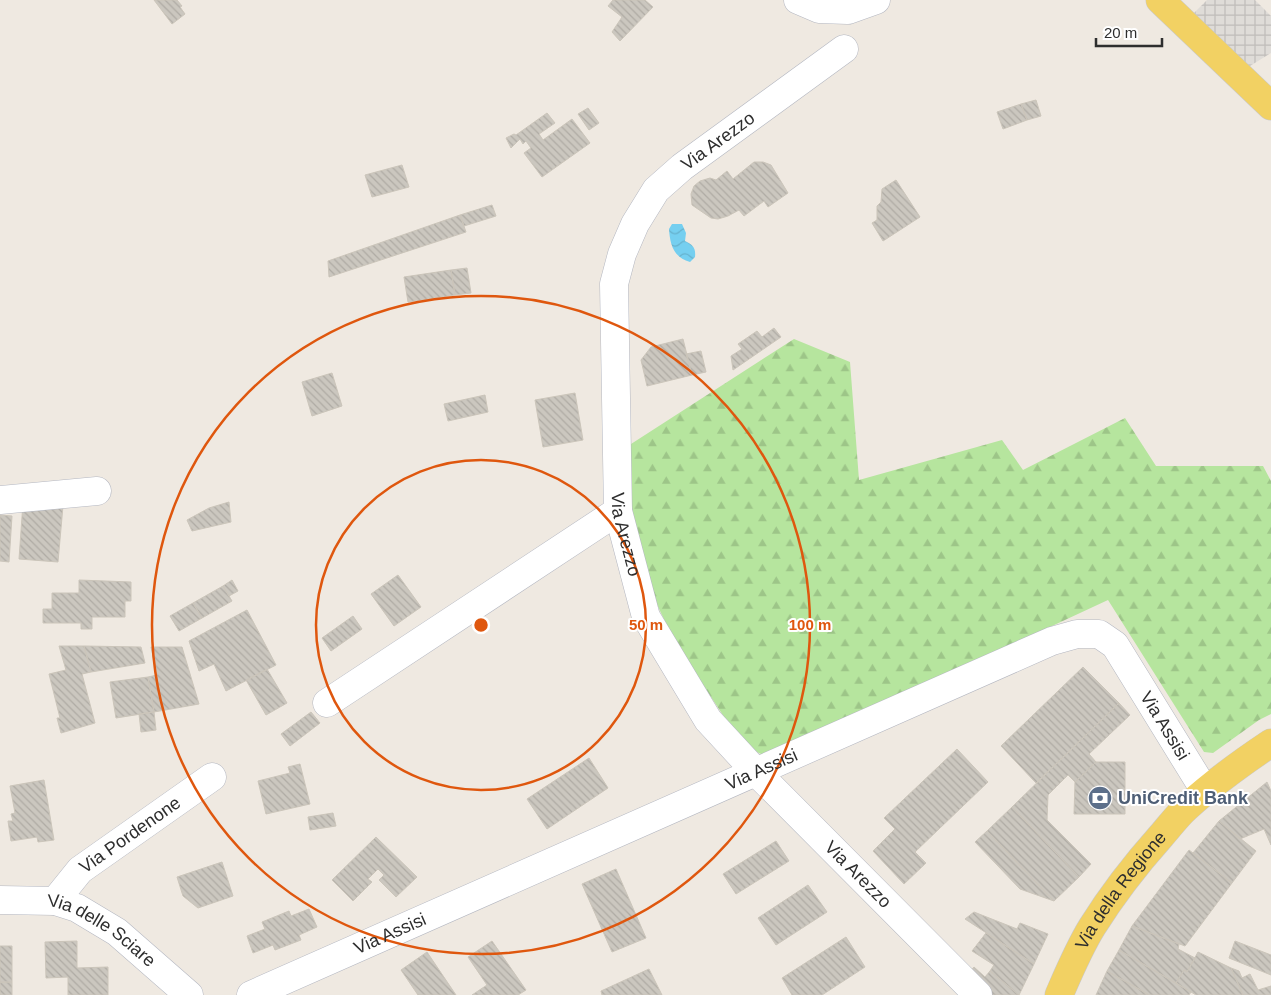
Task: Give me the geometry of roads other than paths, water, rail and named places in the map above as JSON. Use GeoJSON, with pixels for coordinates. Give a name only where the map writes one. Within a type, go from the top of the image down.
{"type":"FeatureCollection","features":[{"type":"Feature","properties":{"kind":"main road"},"geometry":{"type":"LineString","coordinates":[[1160,0],[1271,106]]}},
{"type":"Feature","properties":{"kind":"main road","name":"Via della Regione"},"geometry":{"type":"LineString","coordinates":[[1059,995],[1092,926],[1118,888],[1154,844],[1185,809],[1205,791],[1271,743]]}},
{"type":"Feature","properties":{"kind":"street"},"geometry":{"type":"LineString","coordinates":[[798,0],[819,9],[848,10],[876,0]]}},
{"type":"Feature","properties":{"kind":"street","name":"Via Arezzo"},"geometry":{"type":"LineString","coordinates":[[844,49],[682,167],[656,190],[635,224],[622,254],[614,284],[618,511],[646,617],[708,720],[757,773],[978,995]]}},
{"type":"Feature","properties":{"kind":"street"},"geometry":{"type":"LineString","coordinates":[[0,500],[97,491]]}},
{"type":"Feature","properties":{"kind":"street"},"geometry":{"type":"LineString","coordinates":[[327,703],[618,511]]}},
{"type":"Feature","properties":{"kind":"street","name":"Via Assisi"},"geometry":{"type":"LineString","coordinates":[[251,995],[1052,641],[1078,634],[1099,634],[1115,645],[1205,791]]}},
{"type":"Feature","properties":{"kind":"street","name":"Via Pordenone"},"geometry":{"type":"LineString","coordinates":[[55,901],[80,870],[212,778]]}},
{"type":"Feature","properties":{"kind":"street","name":"Via delle Sciare"},"geometry":{"type":"LineString","coordinates":[[0,900],[55,901],[77,908],[117,932],[189,995]]}},
{"type":"Feature","properties":{"kind":"water"},"geometry":{"type":"Polygon","coordinates":[[[672,224],[682,224],[686,233],[685,241],[692,245],[695,251],[695,257],[690,262],[680,257],[674,249],[670,240],[669,229],[672,224]]]}},
{"type":"Feature","properties":{"kind":"place","name":"UniCredit Bank"},"geometry":{"type":"Point","coordinates":[1100,798]}}]}
